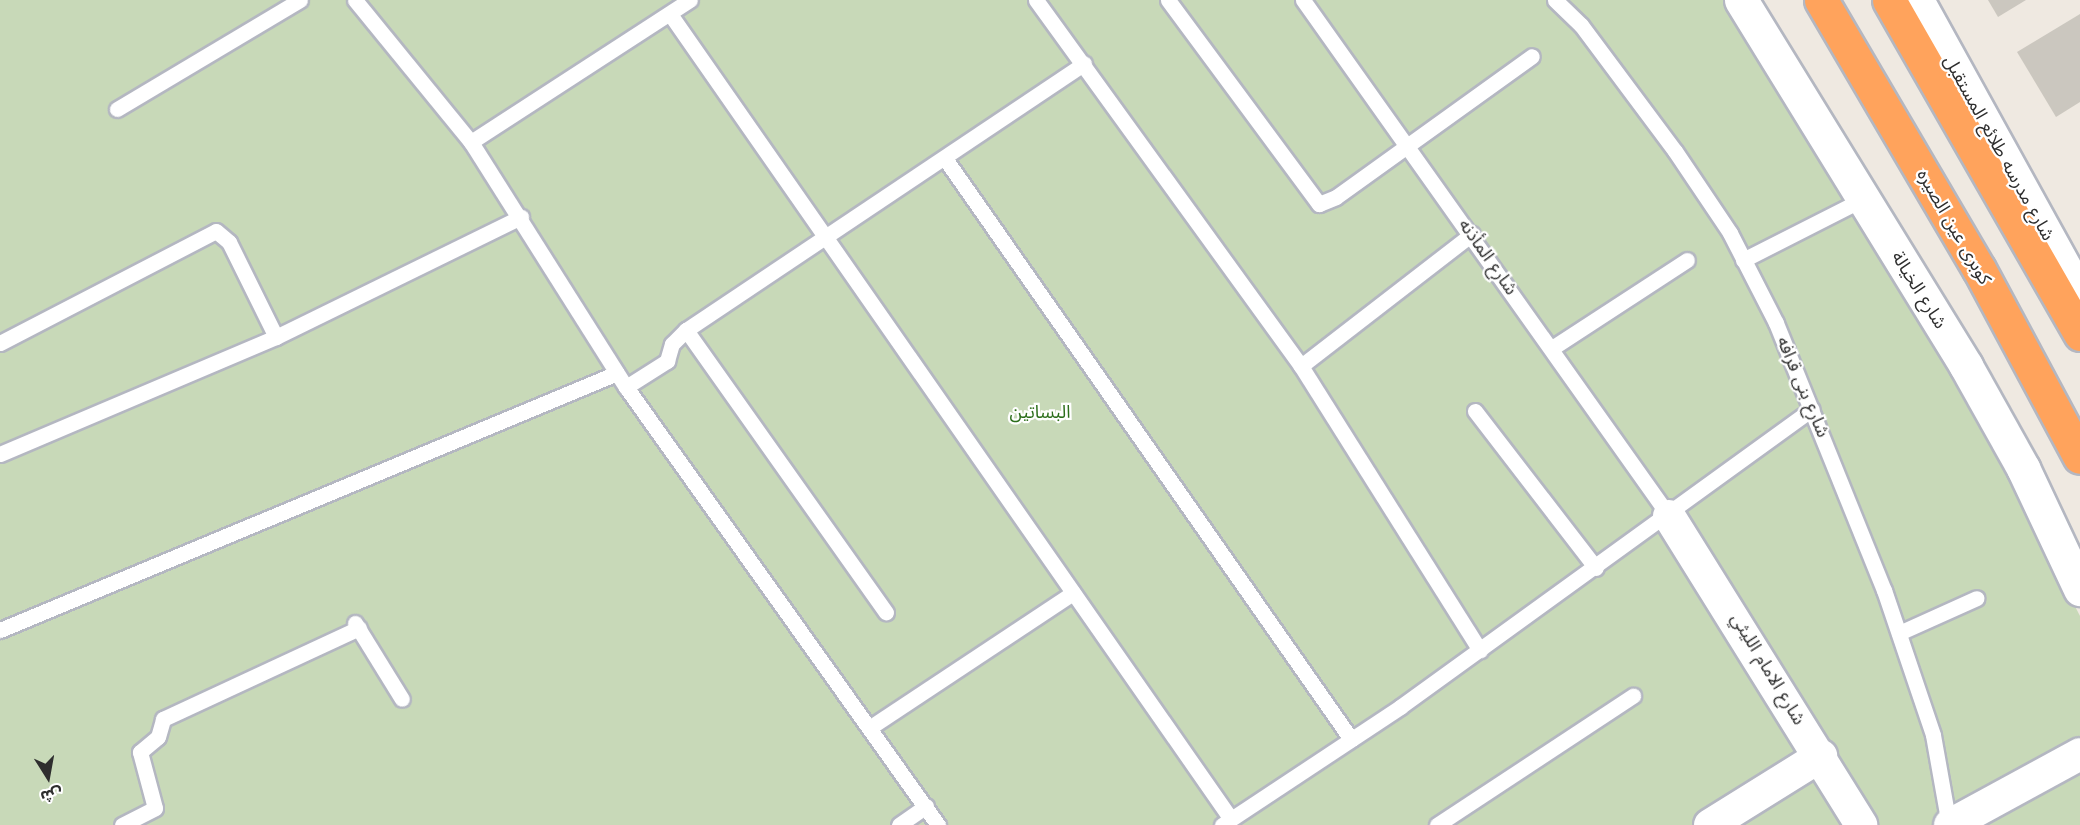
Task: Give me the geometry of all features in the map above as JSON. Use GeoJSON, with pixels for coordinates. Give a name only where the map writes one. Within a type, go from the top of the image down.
{"type":"FeatureCollection","features":[{"type":"Feature","properties":{"kind":"highway","name":"كوبرى عين الصيره"},"geometry":{"type":"LineString","coordinates":[[1821,0],[1979,269],[2080,457]]}},
{"type":"Feature","properties":{"kind":"highway"},"geometry":{"type":"LineString","coordinates":[[1889,0],[2080,334]]}},
{"type":"Feature","properties":{"kind":"street","name":"شارع الخيالة"},"geometry":{"type":"LineString","coordinates":[[1741,0],[2018,458],[2080,589]]}},
{"type":"Feature","properties":{"kind":"street","name":"شارع مدرسه طلائع المستقبل"},"geometry":{"type":"LineString","coordinates":[[1917,0],[2080,295]]}},
{"type":"Feature","properties":{"kind":"street","name":"شارع الامام الليثي"},"geometry":{"type":"LineString","coordinates":[[1669,516],[1821,756],[1861,825]]}},
{"type":"Feature","properties":{"kind":"street"},"geometry":{"type":"LineString","coordinates":[[1949,825],[2080,754]]}},
{"type":"Feature","properties":{"kind":"street"},"geometry":{"type":"LineString","coordinates":[[1710,825],[1821,756]]}},
{"type":"Feature","properties":{"kind":"lane"},"geometry":{"type":"LineString","coordinates":[[117,109],[300,0]]}},
{"type":"Feature","properties":{"kind":"lane"},"geometry":{"type":"LineString","coordinates":[[355,0],[471,142],[521,217],[616,373],[872,726],[938,825]]}},
{"type":"Feature","properties":{"kind":"lane"},"geometry":{"type":"LineString","coordinates":[[471,142],[690,0]]}},
{"type":"Feature","properties":{"kind":"lane"},"geometry":{"type":"LineString","coordinates":[[1036,0],[1300,366],[1480,650]]}},
{"type":"Feature","properties":{"kind":"lane"},"geometry":{"type":"LineString","coordinates":[[1168,0],[1315,202],[1329,202],[1532,56]]}},
{"type":"Feature","properties":{"kind":"lane","name":"شارع المأذنه"},"geometry":{"type":"LineString","coordinates":[[1303,0],[1472,234],[1669,516]]}},
{"type":"Feature","properties":{"kind":"lane","name":"شارع بنى قرافه"},"geometry":{"type":"LineString","coordinates":[[1555,0],[1581,25],[1675,151],[1743,260],[1812,409],[1899,633],[1933,735],[1949,825]]}},
{"type":"Feature","properties":{"kind":"lane"},"geometry":{"type":"LineString","coordinates":[[670,14],[1073,593],[1227,822],[1480,650],[1669,516],[1812,409]]}},
{"type":"Feature","properties":{"kind":"lane"},"geometry":{"type":"LineString","coordinates":[[626,387],[667,361],[674,340],[686,330],[828,239],[1084,64]]}},
{"type":"Feature","properties":{"kind":"lane"},"geometry":{"type":"LineString","coordinates":[[946,160],[1351,739]]}},
{"type":"Feature","properties":{"kind":"lane"},"geometry":{"type":"LineString","coordinates":[[1743,260],[1863,199]]}},
{"type":"Feature","properties":{"kind":"lane"},"geometry":{"type":"LineString","coordinates":[[0,454],[276,337],[521,217]]}},
{"type":"Feature","properties":{"kind":"lane"},"geometry":{"type":"LineString","coordinates":[[0,343],[216,231],[229,242],[276,337]]}},
{"type":"Feature","properties":{"kind":"lane"},"geometry":{"type":"LineString","coordinates":[[1300,366],[1472,234]]}},
{"type":"Feature","properties":{"kind":"lane"},"geometry":{"type":"LineString","coordinates":[[1552,348],[1687,260]]}},
{"type":"Feature","properties":{"kind":"lane"},"geometry":{"type":"LineString","coordinates":[[686,330],[886,612]]}},
{"type":"Feature","properties":{"kind":"lane"},"geometry":{"type":"LineString","coordinates":[[0,630],[616,373]]}},
{"type":"Feature","properties":{"kind":"lane"},"geometry":{"type":"LineString","coordinates":[[1475,411],[1596,568]]}},
{"type":"Feature","properties":{"kind":"lane"},"geometry":{"type":"LineString","coordinates":[[872,726],[1073,593]]}},
{"type":"Feature","properties":{"kind":"lane"},"geometry":{"type":"LineString","coordinates":[[1899,633],[1977,598]]}},
{"type":"Feature","properties":{"kind":"lane"},"geometry":{"type":"LineString","coordinates":[[122,825],[155,808],[140,752],[155,740],[163,719],[357,625],[402,699]]}},
{"type":"Feature","properties":{"kind":"lane"},"geometry":{"type":"LineString","coordinates":[[1437,825],[1633,696]]}},
{"type":"Feature","properties":{"kind":"lane"},"geometry":{"type":"LineString","coordinates":[[898,825],[926,806]]}},
{"type":"Feature","properties":{"kind":"green space","name":"البساتين"},"geometry":{"type":"Polygon","coordinates":[[[0,0],[1729,0],[1997,455],[2080,616],[2080,825],[0,825],[0,0]]]}},
{"type":"Feature","properties":{"kind":"building"},"geometry":{"type":"Polygon","coordinates":[[[1988,0],[2026,0],[1998,17],[1988,0]]]}},
{"type":"Feature","properties":{"kind":"building"},"geometry":{"type":"Polygon","coordinates":[[[2080,14],[2080,102],[2056,117],[2017,52],[2080,14]]]}}]}
